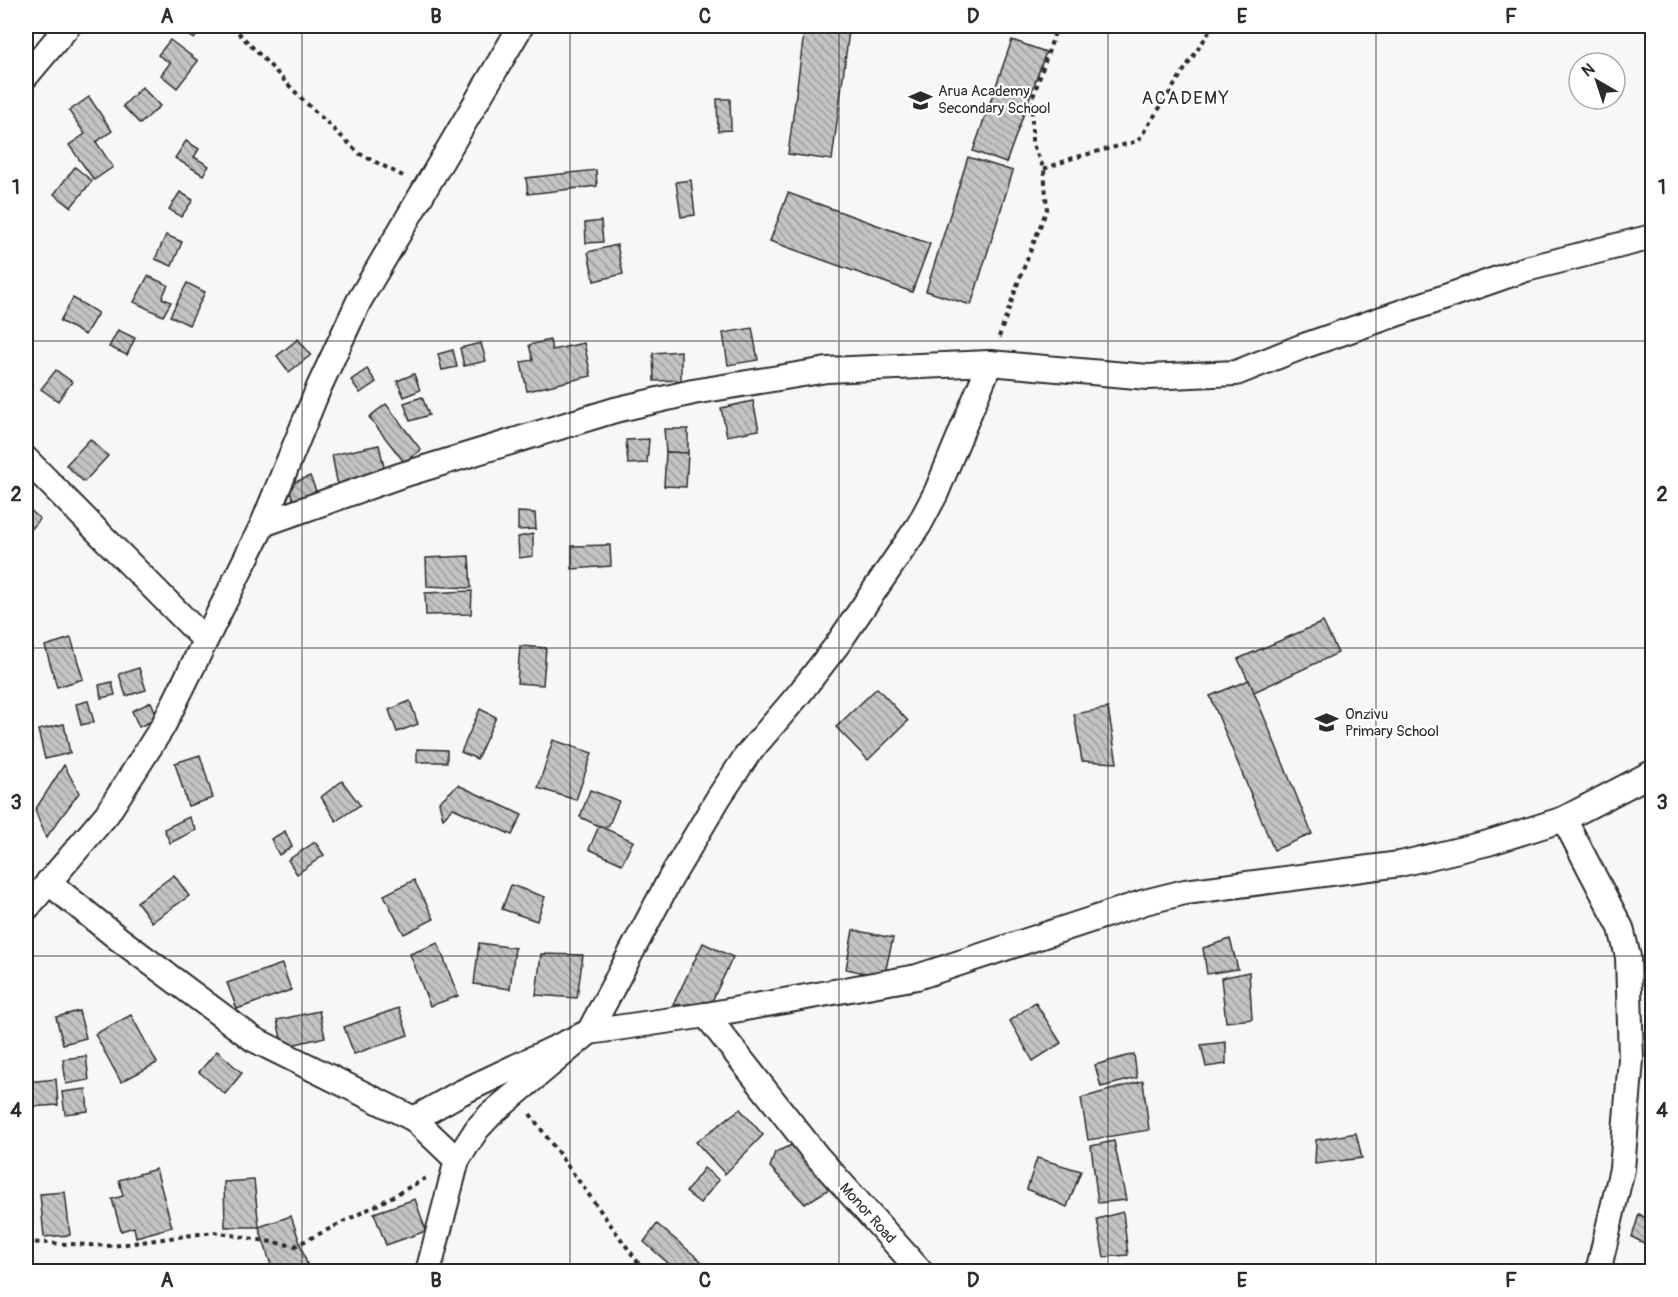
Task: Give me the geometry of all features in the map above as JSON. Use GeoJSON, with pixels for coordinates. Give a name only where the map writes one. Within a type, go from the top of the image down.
{"type":"FeatureCollection","features":[{"type":"Feature","properties":{"kind":"street"},"geometry":{"type":"LineString","coordinates":[[26,76],[68,26]]}},
{"type":"Feature","properties":{"kind":"street"},"geometry":{"type":"LineString","coordinates":[[26,909],[107,814],[163,726],[263,524],[319,387],[359,301],[521,26]]}},
{"type":"Feature","properties":{"kind":"street"},"geometry":{"type":"LineString","coordinates":[[263,524],[399,476],[615,410],[682,395],[827,370],[990,363],[1148,377],[1236,373],[1301,346],[1526,269],[1653,237]]}},
{"type":"Feature","properties":{"kind":"street"},"geometry":{"type":"LineString","coordinates":[[428,1272],[457,1160],[477,1129],[490,1115],[589,1032],[669,882],[719,797],[747,755],[837,645],[919,525],[936,493],[990,363]]}},
{"type":"Feature","properties":{"kind":"street"},"geometry":{"type":"LineString","coordinates":[[26,459],[205,640]]}},
{"type":"Feature","properties":{"kind":"street"},"geometry":{"type":"LineString","coordinates":[[414,1119],[460,1093],[589,1032],[706,1015],[917,977],[1145,902],[1185,892],[1400,864],[1488,843],[1564,819],[1653,773]]}},
{"type":"Feature","properties":{"kind":"street"},"geometry":{"type":"LineString","coordinates":[[1564,819],[1621,928],[1628,957],[1631,1059],[1623,1158],[1598,1272]]}},
{"type":"Feature","properties":{"kind":"street"},"geometry":{"type":"LineString","coordinates":[[48,882],[119,939],[253,1039],[414,1119],[457,1160]]}},
{"type":"Feature","properties":{"kind":"street","name":"Monor Road"},"geometry":{"type":"LineString","coordinates":[[706,1015],[816,1155],[921,1272]]}},
{"type":"Feature","properties":{"kind":"path"},"geometry":{"type":"LineString","coordinates":[[231,26],[302,99],[360,154],[426,188]]}},
{"type":"Feature","properties":{"kind":"path"},"geometry":{"type":"LineString","coordinates":[[990,363],[1047,209],[1044,169],[1032,143],[1032,100],[1057,26]]}},
{"type":"Feature","properties":{"kind":"path"},"geometry":{"type":"LineString","coordinates":[[1044,169],[1072,158],[1138,141],[1213,26]]}},
{"type":"Feature","properties":{"kind":"path"},"geometry":{"type":"LineString","coordinates":[[515,1094],[645,1272]]}},
{"type":"Feature","properties":{"kind":"path"},"geometry":{"type":"LineString","coordinates":[[26,1242],[112,1246],[214,1232],[295,1246],[375,1206],[457,1160]]}},
{"type":"Feature","properties":{"kind":"building"},"geometry":{"type":"Polygon","coordinates":[[[173,26],[203,26],[194,39],[173,26]]]}},
{"type":"Feature","properties":{"kind":"building"},"geometry":{"type":"Polygon","coordinates":[[[805,26],[849,31],[832,160],[788,154],[805,26]]]}},
{"type":"Feature","properties":{"kind":"building"},"geometry":{"type":"Polygon","coordinates":[[[978,26],[1053,26],[1052,33],[978,26]]]}},
{"type":"Feature","properties":{"kind":"building"},"geometry":{"type":"Polygon","coordinates":[[[170,40],[198,61],[177,88],[161,75],[170,63],[158,55],[170,40]]]}},
{"type":"Feature","properties":{"kind":"building"},"geometry":{"type":"Polygon","coordinates":[[[1012,40],[1046,52],[1006,163],[973,151],[1012,40]]]}},
{"type":"Feature","properties":{"kind":"building"},"geometry":{"type":"Polygon","coordinates":[[[142,87],[160,106],[140,124],[123,106],[142,87]]]}},
{"type":"Feature","properties":{"kind":"building"},"geometry":{"type":"Polygon","coordinates":[[[89,97],[112,131],[96,142],[113,167],[94,180],[69,145],[85,134],[69,111],[89,97]]]}},
{"type":"Feature","properties":{"kind":"building"},"geometry":{"type":"Polygon","coordinates":[[[717,99],[730,99],[731,130],[718,131],[717,99]]]}},
{"type":"Feature","properties":{"kind":"building"},"geometry":{"type":"Polygon","coordinates":[[[186,141],[199,149],[194,157],[209,166],[203,175],[175,158],[186,141]]]}},
{"type":"Feature","properties":{"kind":"building"},"geometry":{"type":"Polygon","coordinates":[[[968,157],[1013,171],[971,305],[926,291],[968,157]]]}},
{"type":"Feature","properties":{"kind":"building"},"geometry":{"type":"Polygon","coordinates":[[[75,167],[92,181],[71,207],[54,194],[75,167]]]}},
{"type":"Feature","properties":{"kind":"building"},"geometry":{"type":"Polygon","coordinates":[[[596,170],[597,186],[528,194],[526,178],[596,170]]]}},
{"type":"Feature","properties":{"kind":"building"},"geometry":{"type":"Polygon","coordinates":[[[691,180],[695,215],[681,217],[676,182],[691,180]]]}},
{"type":"Feature","properties":{"kind":"building"},"geometry":{"type":"Polygon","coordinates":[[[180,192],[193,200],[181,217],[169,209],[180,192]]]}},
{"type":"Feature","properties":{"kind":"building"},"geometry":{"type":"Polygon","coordinates":[[[788,193],[930,244],[912,292],[770,241],[788,193]]]}},
{"type":"Feature","properties":{"kind":"building"},"geometry":{"type":"Polygon","coordinates":[[[601,221],[603,242],[586,243],[585,223],[601,221]]]}},
{"type":"Feature","properties":{"kind":"building"},"geometry":{"type":"Polygon","coordinates":[[[166,235],[182,242],[172,266],[155,259],[166,235]]]}},
{"type":"Feature","properties":{"kind":"building"},"geometry":{"type":"Polygon","coordinates":[[[617,245],[623,274],[594,281],[588,252],[617,245]]]}},
{"type":"Feature","properties":{"kind":"building"},"geometry":{"type":"Polygon","coordinates":[[[148,276],[168,285],[162,298],[171,302],[163,316],[134,302],[148,276]]]}},
{"type":"Feature","properties":{"kind":"building"},"geometry":{"type":"Polygon","coordinates":[[[187,283],[205,292],[189,325],[170,316],[187,283]]]}},
{"type":"Feature","properties":{"kind":"building"},"geometry":{"type":"Polygon","coordinates":[[[73,298],[98,313],[85,335],[60,321],[73,298]]]}},
{"type":"Feature","properties":{"kind":"building"},"geometry":{"type":"Polygon","coordinates":[[[752,328],[758,360],[728,365],[723,333],[752,328]]]}},
{"type":"Feature","properties":{"kind":"building"},"geometry":{"type":"Polygon","coordinates":[[[118,330],[135,338],[127,355],[109,347],[118,330]]]}},
{"type":"Feature","properties":{"kind":"building"},"geometry":{"type":"Polygon","coordinates":[[[298,339],[311,355],[289,372],[277,356],[298,339]]]}},
{"type":"Feature","properties":{"kind":"building"},"geometry":{"type":"Polygon","coordinates":[[[550,340],[552,350],[584,343],[591,376],[527,391],[521,362],[533,360],[529,345],[550,340]]]}},
{"type":"Feature","properties":{"kind":"building"},"geometry":{"type":"Polygon","coordinates":[[[481,343],[486,361],[464,366],[460,348],[481,343]]]}},
{"type":"Feature","properties":{"kind":"building"},"geometry":{"type":"Polygon","coordinates":[[[453,350],[457,367],[442,370],[438,354],[453,350]]]}},
{"type":"Feature","properties":{"kind":"building"},"geometry":{"type":"Polygon","coordinates":[[[681,351],[681,380],[654,381],[653,353],[681,351]]]}},
{"type":"Feature","properties":{"kind":"building"},"geometry":{"type":"Polygon","coordinates":[[[367,369],[376,382],[360,393],[351,380],[367,369]]]}},
{"type":"Feature","properties":{"kind":"building"},"geometry":{"type":"Polygon","coordinates":[[[56,370],[72,382],[58,401],[41,389],[56,370]]]}},
{"type":"Feature","properties":{"kind":"building"},"geometry":{"type":"Polygon","coordinates":[[[414,374],[420,390],[404,397],[397,381],[414,374]]]}},
{"type":"Feature","properties":{"kind":"building"},"geometry":{"type":"Polygon","coordinates":[[[422,397],[429,415],[410,421],[404,403],[422,397]]]}},
{"type":"Feature","properties":{"kind":"building"},"geometry":{"type":"Polygon","coordinates":[[[753,401],[759,430],[727,436],[721,408],[753,401]]]}},
{"type":"Feature","properties":{"kind":"building"},"geometry":{"type":"Polygon","coordinates":[[[386,404],[421,450],[404,462],[369,417],[386,404]]]}},
{"type":"Feature","properties":{"kind":"building"},"geometry":{"type":"Polygon","coordinates":[[[664,429],[688,429],[688,453],[666,452],[664,429]]]}},
{"type":"Feature","properties":{"kind":"building"},"geometry":{"type":"Polygon","coordinates":[[[90,439],[108,456],[84,482],[66,465],[90,439]]]}},
{"type":"Feature","properties":{"kind":"building"},"geometry":{"type":"Polygon","coordinates":[[[649,439],[647,463],[628,464],[626,440],[649,439]]]}},
{"type":"Feature","properties":{"kind":"building"},"geometry":{"type":"Polygon","coordinates":[[[379,445],[386,476],[338,486],[332,455],[379,445]]]}},
{"type":"Feature","properties":{"kind":"building"},"geometry":{"type":"Polygon","coordinates":[[[666,452],[688,453],[686,487],[664,486],[666,452]]]}},
{"type":"Feature","properties":{"kind":"building"},"geometry":{"type":"Polygon","coordinates":[[[310,476],[318,496],[295,504],[288,485],[310,476]]]}},
{"type":"Feature","properties":{"kind":"building"},"geometry":{"type":"Polygon","coordinates":[[[26,506],[40,519],[29,532],[26,529],[26,506]]]}},
{"type":"Feature","properties":{"kind":"building"},"geometry":{"type":"Polygon","coordinates":[[[518,512],[535,513],[536,529],[518,530],[518,512]]]}},
{"type":"Feature","properties":{"kind":"building"},"geometry":{"type":"Polygon","coordinates":[[[533,534],[533,556],[519,558],[518,537],[533,534]]]}},
{"type":"Feature","properties":{"kind":"building"},"geometry":{"type":"Polygon","coordinates":[[[610,545],[611,566],[572,569],[572,546],[610,545]]]}},
{"type":"Feature","properties":{"kind":"building"},"geometry":{"type":"Polygon","coordinates":[[[469,556],[471,588],[427,586],[426,558],[469,556]]]}},
{"type":"Feature","properties":{"kind":"building"},"geometry":{"type":"Polygon","coordinates":[[[472,591],[471,614],[426,615],[425,593],[472,591]]]}},
{"type":"Feature","properties":{"kind":"building"},"geometry":{"type":"Polygon","coordinates":[[[1323,622],[1338,653],[1254,692],[1238,659],[1323,622]]]}},
{"type":"Feature","properties":{"kind":"building"},"geometry":{"type":"Polygon","coordinates":[[[71,638],[83,679],[57,687],[45,646],[71,638]]]}},
{"type":"Feature","properties":{"kind":"building"},"geometry":{"type":"Polygon","coordinates":[[[520,646],[546,648],[543,685],[517,683],[520,646]]]}},
{"type":"Feature","properties":{"kind":"building"},"geometry":{"type":"Polygon","coordinates":[[[139,668],[146,690],[126,696],[119,674],[139,668]]]}},
{"type":"Feature","properties":{"kind":"building"},"geometry":{"type":"Polygon","coordinates":[[[1249,680],[1312,834],[1274,850],[1210,696],[1249,680]]]}},
{"type":"Feature","properties":{"kind":"building"},"geometry":{"type":"Polygon","coordinates":[[[112,682],[115,695],[101,698],[99,685],[112,682]]]}},
{"type":"Feature","properties":{"kind":"building"},"geometry":{"type":"Polygon","coordinates":[[[877,688],[908,721],[868,760],[836,727],[877,688]]]}},
{"type":"Feature","properties":{"kind":"building"},"geometry":{"type":"Polygon","coordinates":[[[88,701],[94,722],[81,725],[76,704],[88,701]]]}},
{"type":"Feature","properties":{"kind":"building"},"geometry":{"type":"Polygon","coordinates":[[[410,701],[418,724],[397,732],[389,710],[410,701]]]}},
{"type":"Feature","properties":{"kind":"building"},"geometry":{"type":"Polygon","coordinates":[[[151,702],[158,718],[139,727],[132,711],[151,702]]]}},
{"type":"Feature","properties":{"kind":"building"},"geometry":{"type":"Polygon","coordinates":[[[1108,708],[1117,763],[1082,761],[1074,714],[1108,708]]]}},
{"type":"Feature","properties":{"kind":"building"},"geometry":{"type":"Polygon","coordinates":[[[480,709],[496,717],[477,759],[461,752],[480,709]]]}},
{"type":"Feature","properties":{"kind":"building"},"geometry":{"type":"Polygon","coordinates":[[[64,724],[70,753],[45,759],[38,730],[64,724]]]}},
{"type":"Feature","properties":{"kind":"building"},"geometry":{"type":"Polygon","coordinates":[[[553,740],[592,753],[576,800],[538,788],[553,740]]]}},
{"type":"Feature","properties":{"kind":"building"},"geometry":{"type":"Polygon","coordinates":[[[417,749],[447,750],[447,762],[417,762],[417,749]]]}},
{"type":"Feature","properties":{"kind":"building"},"geometry":{"type":"Polygon","coordinates":[[[200,755],[213,798],[188,806],[175,763],[200,755]]]}},
{"type":"Feature","properties":{"kind":"building"},"geometry":{"type":"Polygon","coordinates":[[[64,765],[79,793],[46,838],[35,810],[64,765]]]}},
{"type":"Feature","properties":{"kind":"building"},"geometry":{"type":"Polygon","coordinates":[[[342,781],[360,805],[336,821],[321,797],[342,781]]]}},
{"type":"Feature","properties":{"kind":"building"},"geometry":{"type":"Polygon","coordinates":[[[458,785],[522,815],[512,835],[453,808],[443,818],[439,802],[458,785]]]}},
{"type":"Feature","properties":{"kind":"building"},"geometry":{"type":"Polygon","coordinates":[[[590,790],[619,801],[608,827],[599,826],[580,817],[590,790]]]}},
{"type":"Feature","properties":{"kind":"building"},"geometry":{"type":"Polygon","coordinates":[[[189,817],[196,830],[170,843],[164,829],[189,817]]]}},
{"type":"Feature","properties":{"kind":"building"},"geometry":{"type":"Polygon","coordinates":[[[599,826],[633,841],[622,864],[589,849],[599,826]]]}},
{"type":"Feature","properties":{"kind":"building"},"geometry":{"type":"Polygon","coordinates":[[[285,831],[292,847],[279,855],[271,839],[285,831]]]}},
{"type":"Feature","properties":{"kind":"building"},"geometry":{"type":"Polygon","coordinates":[[[315,842],[324,855],[297,874],[288,860],[315,842]]]}},
{"type":"Feature","properties":{"kind":"building"},"geometry":{"type":"Polygon","coordinates":[[[174,875],[189,896],[152,922],[137,902],[174,875]]]}},
{"type":"Feature","properties":{"kind":"building"},"geometry":{"type":"Polygon","coordinates":[[[414,880],[434,919],[404,934],[384,895],[414,880]]]}},
{"type":"Feature","properties":{"kind":"building"},"geometry":{"type":"Polygon","coordinates":[[[511,885],[545,897],[537,921],[502,909],[511,885]]]}},
{"type":"Feature","properties":{"kind":"building"},"geometry":{"type":"Polygon","coordinates":[[[853,930],[893,938],[884,977],[846,969],[853,930]]]}},
{"type":"Feature","properties":{"kind":"building"},"geometry":{"type":"Polygon","coordinates":[[[1230,939],[1238,969],[1207,974],[1203,948],[1230,939]]]}},
{"type":"Feature","properties":{"kind":"building"},"geometry":{"type":"Polygon","coordinates":[[[438,943],[458,996],[430,1006],[410,954],[438,943]]]}},
{"type":"Feature","properties":{"kind":"building"},"geometry":{"type":"Polygon","coordinates":[[[479,943],[515,948],[510,989],[474,984],[479,943]]]}},
{"type":"Feature","properties":{"kind":"building"},"geometry":{"type":"Polygon","coordinates":[[[703,943],[733,957],[711,1003],[673,1005],[703,943]]]}},
{"type":"Feature","properties":{"kind":"building"},"geometry":{"type":"Polygon","coordinates":[[[541,954],[583,955],[577,998],[536,995],[541,954]]]}},
{"type":"Feature","properties":{"kind":"building"},"geometry":{"type":"Polygon","coordinates":[[[282,964],[291,990],[237,1009],[227,983],[282,964]]]}},
{"type":"Feature","properties":{"kind":"building"},"geometry":{"type":"Polygon","coordinates":[[[1249,972],[1252,1019],[1226,1022],[1221,978],[1249,972]]]}},
{"type":"Feature","properties":{"kind":"building"},"geometry":{"type":"Polygon","coordinates":[[[1035,1002],[1061,1043],[1033,1061],[1010,1021],[1035,1002]]]}},
{"type":"Feature","properties":{"kind":"building"},"geometry":{"type":"Polygon","coordinates":[[[399,1008],[408,1035],[354,1054],[344,1027],[399,1008]]]}},
{"type":"Feature","properties":{"kind":"building"},"geometry":{"type":"Polygon","coordinates":[[[79,1011],[86,1038],[63,1044],[56,1017],[79,1011]]]}},
{"type":"Feature","properties":{"kind":"building"},"geometry":{"type":"Polygon","coordinates":[[[319,1011],[325,1037],[283,1047],[277,1020],[319,1011]]]}},
{"type":"Feature","properties":{"kind":"building"},"geometry":{"type":"Polygon","coordinates":[[[131,1015],[157,1063],[121,1082],[95,1034],[131,1015]]]}},
{"type":"Feature","properties":{"kind":"building"},"geometry":{"type":"Polygon","coordinates":[[[1226,1042],[1226,1064],[1206,1067],[1201,1045],[1226,1042]]]}},
{"type":"Feature","properties":{"kind":"building"},"geometry":{"type":"Polygon","coordinates":[[[217,1051],[242,1073],[225,1094],[199,1072],[217,1051]]]}},
{"type":"Feature","properties":{"kind":"building"},"geometry":{"type":"Polygon","coordinates":[[[1134,1054],[1137,1078],[1101,1087],[1095,1065],[1134,1054]]]}},
{"type":"Feature","properties":{"kind":"building"},"geometry":{"type":"Polygon","coordinates":[[[86,1056],[89,1080],[66,1084],[63,1059],[86,1056]]]}},
{"type":"Feature","properties":{"kind":"building"},"geometry":{"type":"Polygon","coordinates":[[[56,1079],[58,1105],[29,1107],[27,1082],[56,1079]]]}},
{"type":"Feature","properties":{"kind":"building"},"geometry":{"type":"Polygon","coordinates":[[[1143,1081],[1149,1130],[1088,1140],[1081,1098],[1143,1081]]]}},
{"type":"Feature","properties":{"kind":"building"},"geometry":{"type":"Polygon","coordinates":[[[86,1089],[88,1111],[65,1114],[62,1092],[86,1089]]]}},
{"type":"Feature","properties":{"kind":"building"},"geometry":{"type":"Polygon","coordinates":[[[740,1109],[763,1135],[725,1174],[696,1142],[740,1109]]]}},
{"type":"Feature","properties":{"kind":"building"},"geometry":{"type":"Polygon","coordinates":[[[1356,1133],[1362,1158],[1315,1164],[1316,1140],[1356,1133]]]}},
{"type":"Feature","properties":{"kind":"building"},"geometry":{"type":"Polygon","coordinates":[[[1114,1141],[1126,1200],[1098,1203],[1091,1146],[1114,1141]]]}},
{"type":"Feature","properties":{"kind":"building"},"geometry":{"type":"Polygon","coordinates":[[[792,1145],[829,1189],[805,1204],[770,1167],[775,1152],[792,1145]]]}},
{"type":"Feature","properties":{"kind":"building"},"geometry":{"type":"Polygon","coordinates":[[[1037,1158],[1081,1171],[1067,1207],[1027,1189],[1037,1158]]]}},
{"type":"Feature","properties":{"kind":"building"},"geometry":{"type":"Polygon","coordinates":[[[704,1168],[719,1180],[700,1203],[686,1192],[704,1168]]]}},
{"type":"Feature","properties":{"kind":"building"},"geometry":{"type":"Polygon","coordinates":[[[156,1169],[172,1227],[136,1237],[134,1227],[121,1231],[112,1199],[123,1196],[119,1180],[156,1169]]]}},
{"type":"Feature","properties":{"kind":"building"},"geometry":{"type":"Polygon","coordinates":[[[254,1180],[259,1227],[225,1227],[224,1182],[254,1180]]]}},
{"type":"Feature","properties":{"kind":"building"},"geometry":{"type":"Polygon","coordinates":[[[65,1192],[70,1235],[44,1237],[40,1194],[65,1192]]]}},
{"type":"Feature","properties":{"kind":"building"},"geometry":{"type":"Polygon","coordinates":[[[415,1199],[426,1231],[386,1245],[374,1213],[415,1199]]]}},
{"type":"Feature","properties":{"kind":"building"},"geometry":{"type":"Polygon","coordinates":[[[1123,1212],[1128,1255],[1104,1257],[1097,1219],[1123,1212]]]}},
{"type":"Feature","properties":{"kind":"building"},"geometry":{"type":"Polygon","coordinates":[[[1639,1214],[1652,1222],[1652,1247],[1632,1237],[1639,1214]]]}},
{"type":"Feature","properties":{"kind":"building"},"geometry":{"type":"Polygon","coordinates":[[[291,1216],[309,1270],[273,1272],[259,1227],[291,1216]]]}},
{"type":"Feature","properties":{"kind":"building"},"geometry":{"type":"Polygon","coordinates":[[[657,1224],[713,1272],[678,1272],[644,1242],[657,1224]]]}},
{"type":"Feature","properties":{"kind":"place","name":"Arua Academy Secondary School"},"geometry":{"type":"Point","coordinates":[920,100]}},
{"type":"Feature","properties":{"kind":"place","name":"Onzivu Primary School"},"geometry":{"type":"Point","coordinates":[1327,723]}},
{"type":"Feature","properties":{"kind":"district","name":"ACADEMY"},"geometry":{"type":"Point","coordinates":[1186,98]}}]}
